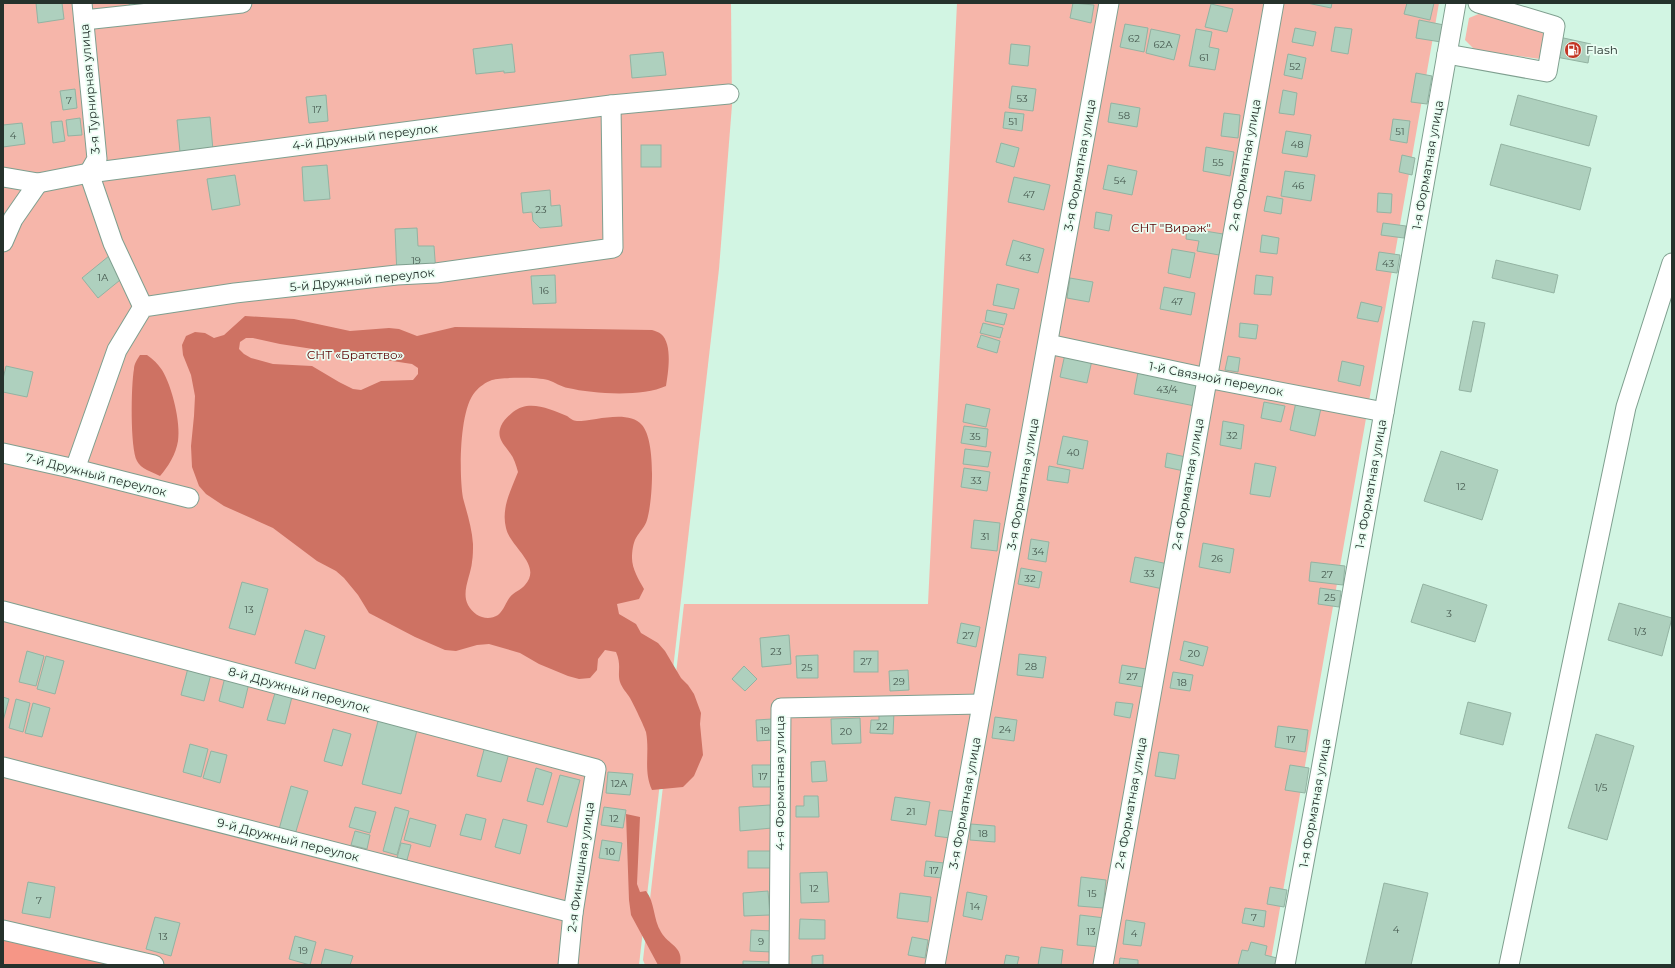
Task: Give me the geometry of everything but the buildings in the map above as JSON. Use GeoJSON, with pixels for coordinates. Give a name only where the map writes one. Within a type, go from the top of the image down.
{"type":"FeatureCollection","features":[{"type":"Feature","properties":{"kind":"street"},"geometry":{"type":"LineString","coordinates":[[83,12],[242,3]]}},
{"type":"Feature","properties":{"kind":"street","name":"3-я Форматная улица"},"geometry":{"type":"LineString","coordinates":[[935,965],[1109,3]]}},
{"type":"Feature","properties":{"kind":"street","name":"2-я Форматная улица"},"geometry":{"type":"LineString","coordinates":[[1103,965],[1274,3]]}},
{"type":"Feature","properties":{"kind":"street","name":"1-я Форматная улица"},"geometry":{"type":"LineString","coordinates":[[1285,965],[1456,3]]}},
{"type":"Feature","properties":{"kind":"street"},"geometry":{"type":"LineString","coordinates":[[1447,54],[1547,72],[1555,26],[1478,3]]}},
{"type":"Feature","properties":{"kind":"street","name":"3-я Турнирная улица"},"geometry":{"type":"LineString","coordinates":[[83,12],[97,159],[89,173]]}},
{"type":"Feature","properties":{"kind":"street","name":"4-й Дружный переулок"},"geometry":{"type":"LineString","coordinates":[[3,177],[38,184],[89,173],[611,105],[729,94]]}},
{"type":"Feature","properties":{"kind":"street","name":"5-й Дружный переулок"},"geometry":{"type":"LineString","coordinates":[[143,307],[234,293],[398,275],[436,273],[613,248],[611,105]]}},
{"type":"Feature","properties":{"kind":"street"},"geometry":{"type":"LineString","coordinates":[[74,469],[117,350],[143,307],[113,243],[89,173]]}},
{"type":"Feature","properties":{"kind":"street"},"geometry":{"type":"LineString","coordinates":[[3,242],[13,219],[38,184]]}},
{"type":"Feature","properties":{"kind":"street"},"geometry":{"type":"LineString","coordinates":[[1509,965],[1626,406],[1672,263]]}},
{"type":"Feature","properties":{"kind":"street","name":"1-й Связной переулок"},"geometry":{"type":"LineString","coordinates":[[1048,344],[1207,378],[1384,412]]}},
{"type":"Feature","properties":{"kind":"street","name":"7-й Дружный переулок"},"geometry":{"type":"LineString","coordinates":[[3,453],[189,498]]}},
{"type":"Feature","properties":{"kind":"street","name":"8-й Дружный переулок"},"geometry":{"type":"LineString","coordinates":[[3,612],[596,769]]}},
{"type":"Feature","properties":{"kind":"street","name":"4-я Форматная улица"},"geometry":{"type":"LineString","coordinates":[[779,965],[781,708],[982,704]]}},
{"type":"Feature","properties":{"kind":"street","name":"9-й Дружный переулок"},"geometry":{"type":"LineString","coordinates":[[3,767],[573,913]]}},
{"type":"Feature","properties":{"kind":"street","name":"2-я Финишная улица"},"geometry":{"type":"LineString","coordinates":[[568,965],[573,913],[596,769]]}},
{"type":"Feature","properties":{"kind":"street"},"geometry":{"type":"LineString","coordinates":[[3,930],[154,965]]}},
{"type":"Feature","properties":{"kind":"green space","name":"СНТ «Братство»"},"geometry":{"type":"Polygon","coordinates":[[[3,3],[731,3],[732,105],[719,269],[639,965],[145,965],[3,931],[3,3]]]}},
{"type":"Feature","properties":{"kind":"green space","name":"СНТ \"Вираж\""},"geometry":{"type":"Polygon","coordinates":[[[957,3],[1439,3],[1270,965],[645,965],[643,960],[684,604],[928,604],[957,3]]]}},
{"type":"Feature","properties":{"kind":"green space"},"geometry":{"type":"Polygon","coordinates":[[[1481,13],[1538,29],[1547,37],[1540,59],[1475,50],[1465,40],[1469,18],[1481,13]]]}},
{"type":"Feature","properties":{"kind":"shaded area"},"geometry":{"type":"Polygon","coordinates":[[[245,316],[294,319],[350,331],[389,328],[399,329],[417,336],[455,327],[652,330],[661,334],[667,345],[669,359],[666,386],[644,392],[604,393],[565,387],[551,381],[537,378],[504,378],[487,382],[475,392],[470,401],[463,427],[461,459],[463,498],[473,544],[472,562],[466,589],[466,600],[468,605],[477,615],[485,618],[494,617],[500,613],[510,597],[523,587],[530,578],[528,563],[513,542],[506,528],[506,506],[518,472],[513,457],[501,441],[499,434],[504,420],[519,408],[526,406],[540,406],[576,421],[611,417],[636,420],[642,425],[650,444],[652,471],[651,499],[647,520],[635,540],[632,558],[634,570],[644,589],[639,599],[617,604],[619,614],[636,624],[641,633],[658,643],[665,651],[681,678],[694,694],[701,713],[700,724],[703,755],[694,776],[683,787],[652,790],[649,783],[647,768],[646,732],[632,701],[620,682],[619,661],[616,652],[605,650],[598,659],[597,670],[590,678],[579,679],[539,664],[520,653],[489,644],[477,645],[456,651],[445,650],[415,637],[369,613],[358,595],[336,571],[317,561],[273,528],[224,506],[206,494],[199,486],[192,467],[191,446],[195,396],[191,375],[183,355],[182,345],[186,336],[195,332],[205,333],[214,338],[224,335],[245,316]],[[246,338],[240,342],[239,349],[251,358],[273,364],[312,366],[353,389],[361,390],[381,381],[413,380],[418,374],[418,368],[412,364],[280,344],[253,338],[246,338]]]}},
{"type":"Feature","properties":{"kind":"shaded area"},"geometry":{"type":"Polygon","coordinates":[[[140,355],[147,355],[162,370],[169,385],[177,415],[179,433],[177,446],[166,469],[160,476],[147,470],[139,464],[133,443],[132,388],[135,365],[140,355]]]}},
{"type":"Feature","properties":{"kind":"shaded area"},"geometry":{"type":"Polygon","coordinates":[[[626,814],[640,817],[637,884],[640,892],[646,891],[649,895],[658,927],[664,936],[678,950],[681,959],[680,965],[658,965],[631,915],[629,900],[626,814]]]}},
{"type":"Feature","properties":{"kind":"shaded area"},"geometry":{"type":"Polygon","coordinates":[[[3,931],[145,965],[3,965],[3,931]]]}},
{"type":"Feature","properties":{"kind":"place","name":"Flash"},"geometry":{"type":"Point","coordinates":[1573,50]}}]}
